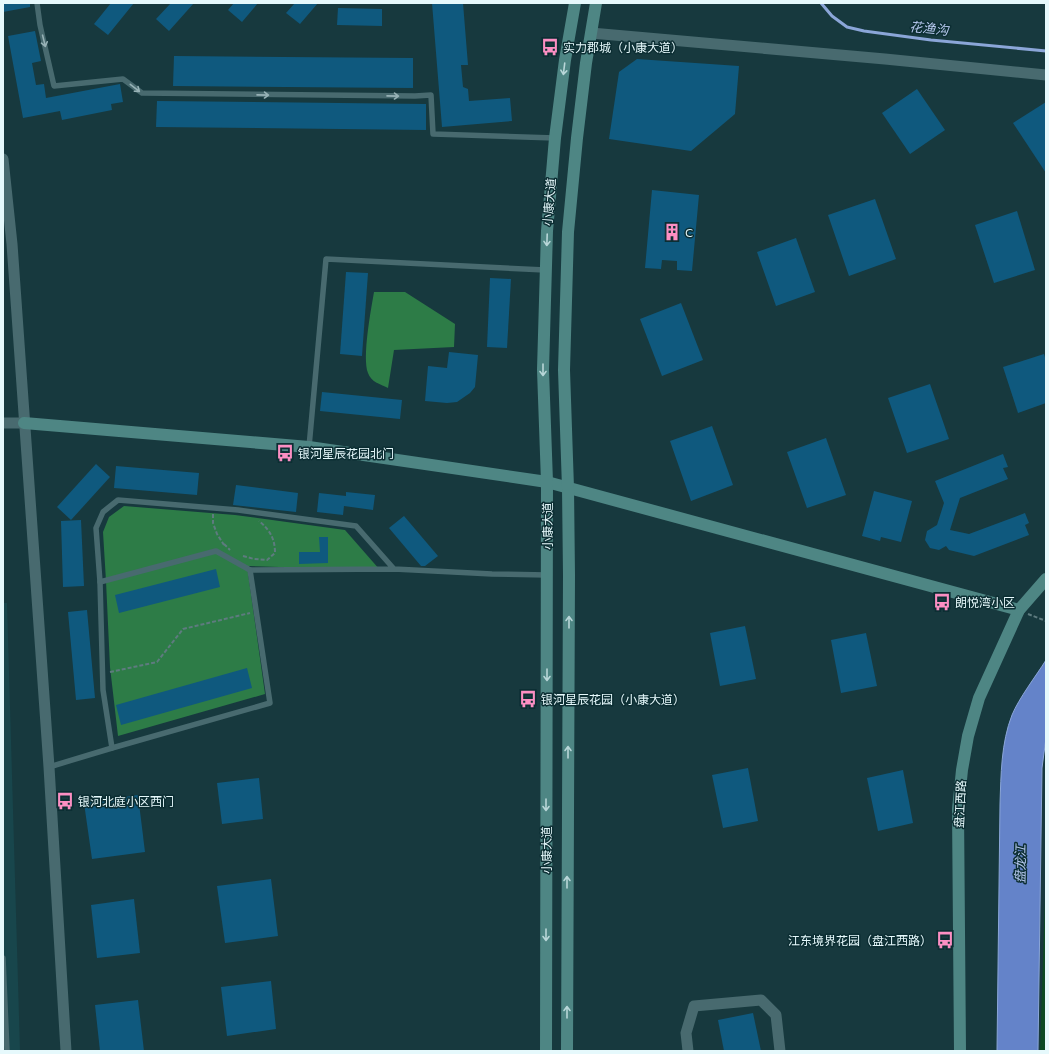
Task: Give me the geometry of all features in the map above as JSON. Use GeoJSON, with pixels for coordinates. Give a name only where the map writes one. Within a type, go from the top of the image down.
{"type":"FeatureCollection","features":[{"type":"Feature","properties":{"kind":"main road","name":"小康大道"},"geometry":{"type":"LineString","coordinates":[[546,1051],[547,482],[542,370],[547,231],[555,138],[574,3]]}},
{"type":"Feature","properties":{"kind":"main road","name":"小康大道"},"geometry":{"type":"LineString","coordinates":[[567,1051],[568,488],[564,370],[568,232],[577,138],[596,3]]}},
{"type":"Feature","properties":{"kind":"main road"},"geometry":{"type":"LineString","coordinates":[[24,423],[309,447],[547,482],[1018,610]]}},
{"type":"Feature","properties":{"kind":"main road","name":"盘江西路"},"geometry":{"type":"LineString","coordinates":[[960,1051],[958,809],[962,770],[968,736],[980,698],[1018,610],[1046,579]]}},
{"type":"Feature","properties":{"kind":"street"},"geometry":{"type":"LineString","coordinates":[[591,33],[1046,75]]}},
{"type":"Feature","properties":{"kind":"street"},"geometry":{"type":"LineString","coordinates":[[3,159],[12,244],[49,767],[66,1051]]}},
{"type":"Feature","properties":{"kind":"street"},"geometry":{"type":"LineString","coordinates":[[3,424],[24,423]]}},
{"type":"Feature","properties":{"kind":"street"},"geometry":{"type":"LineString","coordinates":[[688,1051],[686,1033],[694,1006],[761,1000],[776,1014],[780,1051]]}},
{"type":"Feature","properties":{"kind":"lane"},"geometry":{"type":"LineString","coordinates":[[38,3],[40,25],[54,86],[123,79],[142,94],[431,95],[433,134],[555,138]]}},
{"type":"Feature","properties":{"kind":"lane"},"geometry":{"type":"LineString","coordinates":[[309,447],[326,259],[545,270]]}},
{"type":"Feature","properties":{"kind":"lane"},"geometry":{"type":"LineString","coordinates":[[112,748],[104,690],[100,582],[96,528],[103,512],[118,500],[238,510],[356,526],[394,569]]}},
{"type":"Feature","properties":{"kind":"lane"},"geometry":{"type":"LineString","coordinates":[[100,582],[216,551],[250,570],[394,569],[547,575]]}},
{"type":"Feature","properties":{"kind":"lane"},"geometry":{"type":"LineString","coordinates":[[49,767],[270,703],[250,570]]}},
{"type":"Feature","properties":{"kind":"lane"},"geometry":{"type":"LineString","coordinates":[[3,958],[8,1051]]}},
{"type":"Feature","properties":{"kind":"path"},"geometry":{"type":"LineString","coordinates":[[213,508],[213,523],[217,534],[224,544],[233,551]]}},
{"type":"Feature","properties":{"kind":"path"},"geometry":{"type":"LineString","coordinates":[[242,556],[267,560],[275,553],[275,543],[271,533],[255,518]]}},
{"type":"Feature","properties":{"kind":"path"},"geometry":{"type":"LineString","coordinates":[[220,553],[224,544]]}},
{"type":"Feature","properties":{"kind":"path"},"geometry":{"type":"LineString","coordinates":[[1018,610],[1046,621]]}},
{"type":"Feature","properties":{"kind":"path"},"geometry":{"type":"LineString","coordinates":[[103,673],[157,662],[183,629],[256,611]]}},
{"type":"Feature","properties":{"kind":"shaded area"},"geometry":{"type":"Polygon","coordinates":[[[3,603],[7,603],[20,1051],[3,1051],[3,603]]]}},
{"type":"Feature","properties":{"kind":"green space"},"geometry":{"type":"Polygon","coordinates":[[[374,292],[405,292],[455,324],[454,347],[394,350],[388,388],[374,381],[369,376],[366,366],[366,345],[374,292]]]}},
{"type":"Feature","properties":{"kind":"green space"},"geometry":{"type":"Polygon","coordinates":[[[124,506],[235,515],[345,530],[380,570],[247,566],[265,694],[118,736],[110,667],[103,532],[109,517],[124,506]]]}},
{"type":"Feature","properties":{"kind":"green space"},"geometry":{"type":"Polygon","coordinates":[[[1046,867],[1046,1051],[1040,1051],[1046,867]]]}},
{"type":"Feature","properties":{"kind":"water","name":"盘龙江"},"geometry":{"type":"Polygon","coordinates":[[[1046,660],[1046,738],[1042,768],[1038,1051],[997,1051],[1001,770],[1008,726],[1012,715],[1023,694],[1046,660]]]}},
{"type":"Feature","properties":{"kind":"building"},"geometry":{"type":"Polygon","coordinates":[[[3,3],[30,3],[30,7],[3,12],[3,3]]]}},
{"type":"Feature","properties":{"kind":"building"},"geometry":{"type":"Polygon","coordinates":[[[111,3],[134,3],[108,35],[94,24],[111,3]]]}},
{"type":"Feature","properties":{"kind":"building"},"geometry":{"type":"Polygon","coordinates":[[[171,3],[194,3],[169,31],[156,19],[171,3]]]}},
{"type":"Feature","properties":{"kind":"building"},"geometry":{"type":"Polygon","coordinates":[[[234,3],[258,3],[242,22],[228,10],[234,3]]]}},
{"type":"Feature","properties":{"kind":"building"},"geometry":{"type":"Polygon","coordinates":[[[295,3],[318,3],[300,24],[286,13],[295,3]]]}},
{"type":"Feature","properties":{"kind":"building"},"geometry":{"type":"Polygon","coordinates":[[[432,3],[463,3],[468,65],[461,65],[463,87],[468,89],[469,101],[510,98],[512,121],[442,127],[432,3]]]}},
{"type":"Feature","properties":{"kind":"building"},"geometry":{"type":"Polygon","coordinates":[[[338,8],[382,9],[382,26],[337,25],[338,8]]]}},
{"type":"Feature","properties":{"kind":"building"},"geometry":{"type":"Polygon","coordinates":[[[35,31],[41,61],[32,63],[36,85],[44,84],[46,98],[120,84],[123,102],[111,104],[112,110],[62,120],[60,111],[23,118],[8,36],[35,31]]]}},
{"type":"Feature","properties":{"kind":"building"},"geometry":{"type":"Polygon","coordinates":[[[174,56],[413,58],[413,88],[173,86],[174,56]]]}},
{"type":"Feature","properties":{"kind":"building"},"geometry":{"type":"Polygon","coordinates":[[[637,59],[739,66],[735,114],[691,151],[609,139],[619,72],[637,59]]]}},
{"type":"Feature","properties":{"kind":"building"},"geometry":{"type":"Polygon","coordinates":[[[917,89],[945,130],[910,154],[882,113],[917,89]]]}},
{"type":"Feature","properties":{"kind":"building"},"geometry":{"type":"Polygon","coordinates":[[[157,101],[426,104],[426,130],[156,127],[157,101]]]}},
{"type":"Feature","properties":{"kind":"building"},"geometry":{"type":"Polygon","coordinates":[[[1046,102],[1046,173],[1013,123],[1046,102]]]}},
{"type":"Feature","properties":{"kind":"building","name":"C"},"geometry":{"type":"Polygon","coordinates":[[[652,190],[699,195],[692,271],[677,270],[677,261],[662,260],[661,269],[645,268],[652,190]]]}},
{"type":"Feature","properties":{"kind":"building"},"geometry":{"type":"Polygon","coordinates":[[[875,199],[896,259],[849,276],[828,215],[875,199]]]}},
{"type":"Feature","properties":{"kind":"building"},"geometry":{"type":"Polygon","coordinates":[[[1017,211],[1035,270],[994,283],[975,225],[1017,211]]]}},
{"type":"Feature","properties":{"kind":"building"},"geometry":{"type":"Polygon","coordinates":[[[796,238],[815,292],[776,306],[757,252],[796,238]]]}},
{"type":"Feature","properties":{"kind":"building"},"geometry":{"type":"Polygon","coordinates":[[[346,272],[368,273],[362,356],[340,354],[346,272]]]}},
{"type":"Feature","properties":{"kind":"building"},"geometry":{"type":"Polygon","coordinates":[[[490,278],[511,279],[507,348],[487,347],[490,278]]]}},
{"type":"Feature","properties":{"kind":"building"},"geometry":{"type":"Polygon","coordinates":[[[681,303],[703,360],[662,376],[640,319],[681,303]]]}},
{"type":"Feature","properties":{"kind":"building"},"geometry":{"type":"Polygon","coordinates":[[[449,352],[478,355],[475,387],[470,393],[457,402],[447,403],[425,401],[428,366],[447,368],[449,352]]]}},
{"type":"Feature","properties":{"kind":"building"},"geometry":{"type":"Polygon","coordinates":[[[1044,354],[1046,361],[1046,403],[1018,413],[1003,367],[1044,354]]]}},
{"type":"Feature","properties":{"kind":"building"},"geometry":{"type":"Polygon","coordinates":[[[930,384],[949,439],[907,453],[888,398],[930,384]]]}},
{"type":"Feature","properties":{"kind":"building"},"geometry":{"type":"Polygon","coordinates":[[[322,392],[402,400],[400,419],[320,411],[322,392]]]}},
{"type":"Feature","properties":{"kind":"building"},"geometry":{"type":"Polygon","coordinates":[[[712,426],[733,485],[691,501],[670,441],[712,426]]]}},
{"type":"Feature","properties":{"kind":"building"},"geometry":{"type":"Polygon","coordinates":[[[826,438],[846,495],[807,508],[787,452],[826,438]]]}},
{"type":"Feature","properties":{"kind":"building"},"geometry":{"type":"Polygon","coordinates":[[[1003,454],[1008,467],[1003,468],[1008,479],[960,498],[950,530],[969,534],[1025,513],[1029,523],[1025,525],[1029,535],[974,556],[949,550],[946,546],[939,550],[930,548],[925,540],[927,531],[937,525],[944,503],[935,481],[1003,454]]]}},
{"type":"Feature","properties":{"kind":"building"},"geometry":{"type":"Polygon","coordinates":[[[96,464],[110,477],[71,520],[57,507],[96,464]]]}},
{"type":"Feature","properties":{"kind":"building"},"geometry":{"type":"Polygon","coordinates":[[[116,466],[199,473],[197,495],[114,488],[116,466]]]}},
{"type":"Feature","properties":{"kind":"building"},"geometry":{"type":"Polygon","coordinates":[[[236,485],[298,493],[296,512],[233,505],[236,485]]]}},
{"type":"Feature","properties":{"kind":"building"},"geometry":{"type":"Polygon","coordinates":[[[874,491],[912,501],[901,542],[881,537],[880,541],[862,536],[874,491]]]}},
{"type":"Feature","properties":{"kind":"building"},"geometry":{"type":"Polygon","coordinates":[[[346,492],[375,495],[373,510],[344,506],[343,515],[317,512],[319,493],[346,496],[346,492]]]}},
{"type":"Feature","properties":{"kind":"building"},"geometry":{"type":"Polygon","coordinates":[[[404,516],[438,556],[425,566],[421,566],[389,528],[404,516]]]}},
{"type":"Feature","properties":{"kind":"building"},"geometry":{"type":"Polygon","coordinates":[[[81,520],[84,586],[63,587],[61,521],[81,520]]]}},
{"type":"Feature","properties":{"kind":"building"},"geometry":{"type":"Polygon","coordinates":[[[319,537],[328,537],[328,563],[299,564],[299,552],[320,552],[319,537]]]}},
{"type":"Feature","properties":{"kind":"building"},"geometry":{"type":"Polygon","coordinates":[[[216,569],[220,587],[119,613],[115,595],[216,569]]]}},
{"type":"Feature","properties":{"kind":"building"},"geometry":{"type":"Polygon","coordinates":[[[87,610],[95,698],[76,700],[68,612],[87,610]]]}},
{"type":"Feature","properties":{"kind":"building"},"geometry":{"type":"Polygon","coordinates":[[[745,626],[756,679],[720,686],[710,633],[745,626]]]}},
{"type":"Feature","properties":{"kind":"building"},"geometry":{"type":"Polygon","coordinates":[[[866,633],[877,686],[841,693],[831,640],[866,633]]]}},
{"type":"Feature","properties":{"kind":"building"},"geometry":{"type":"Polygon","coordinates":[[[247,668],[252,688],[121,725],[116,705],[247,668]]]}},
{"type":"Feature","properties":{"kind":"building"},"geometry":{"type":"Polygon","coordinates":[[[748,768],[758,821],[723,828],[712,775],[748,768]]]}},
{"type":"Feature","properties":{"kind":"building"},"geometry":{"type":"Polygon","coordinates":[[[903,770],[913,823],[878,831],[867,778],[903,770]]]}},
{"type":"Feature","properties":{"kind":"building"},"geometry":{"type":"Polygon","coordinates":[[[259,778],[263,819],[222,824],[217,783],[259,778]]]}},
{"type":"Feature","properties":{"kind":"building"},"geometry":{"type":"Polygon","coordinates":[[[138,795],[145,852],[92,859],[84,803],[138,795]]]}},
{"type":"Feature","properties":{"kind":"building"},"geometry":{"type":"Polygon","coordinates":[[[271,879],[278,936],[225,943],[217,886],[271,879]]]}},
{"type":"Feature","properties":{"kind":"building"},"geometry":{"type":"Polygon","coordinates":[[[134,899],[140,953],[97,958],[91,905],[134,899]]]}},
{"type":"Feature","properties":{"kind":"building"},"geometry":{"type":"Polygon","coordinates":[[[271,981],[276,1029],[227,1036],[221,987],[271,981]]]}},
{"type":"Feature","properties":{"kind":"building"},"geometry":{"type":"Polygon","coordinates":[[[138,1000],[144,1051],[100,1051],[95,1005],[138,1000]]]}},
{"type":"Feature","properties":{"kind":"building"},"geometry":{"type":"Polygon","coordinates":[[[753,1013],[761,1051],[724,1051],[718,1020],[753,1013]]]}},
{"type":"Feature","properties":{"kind":"waterway","name":"花渔沟"},"geometry":{"type":"LineString","coordinates":[[821,3],[832,16],[847,27],[864,31],[931,40],[1046,51]]}},
{"type":"Feature","properties":{"kind":"place","name":"实力郡城（小康大道）"},"geometry":{"type":"Point","coordinates":[550,47]}},
{"type":"Feature","properties":{"kind":"place","name":"C"},"geometry":{"type":"Point","coordinates":[672,232]}},
{"type":"Feature","properties":{"kind":"place","name":"银河星辰花园北门"},"geometry":{"type":"Point","coordinates":[285,453]}},
{"type":"Feature","properties":{"kind":"place","name":"朗悦湾小区"},"geometry":{"type":"Point","coordinates":[942,602]}},
{"type":"Feature","properties":{"kind":"place","name":"银河星辰花园（小康大道）"},"geometry":{"type":"Point","coordinates":[528,699]}},
{"type":"Feature","properties":{"kind":"place","name":"银河北庭小区西门"},"geometry":{"type":"Point","coordinates":[65,801]}},
{"type":"Feature","properties":{"kind":"place","name":"江东境界花园（盘江西路）"},"geometry":{"type":"Point","coordinates":[945,940]}}]}
